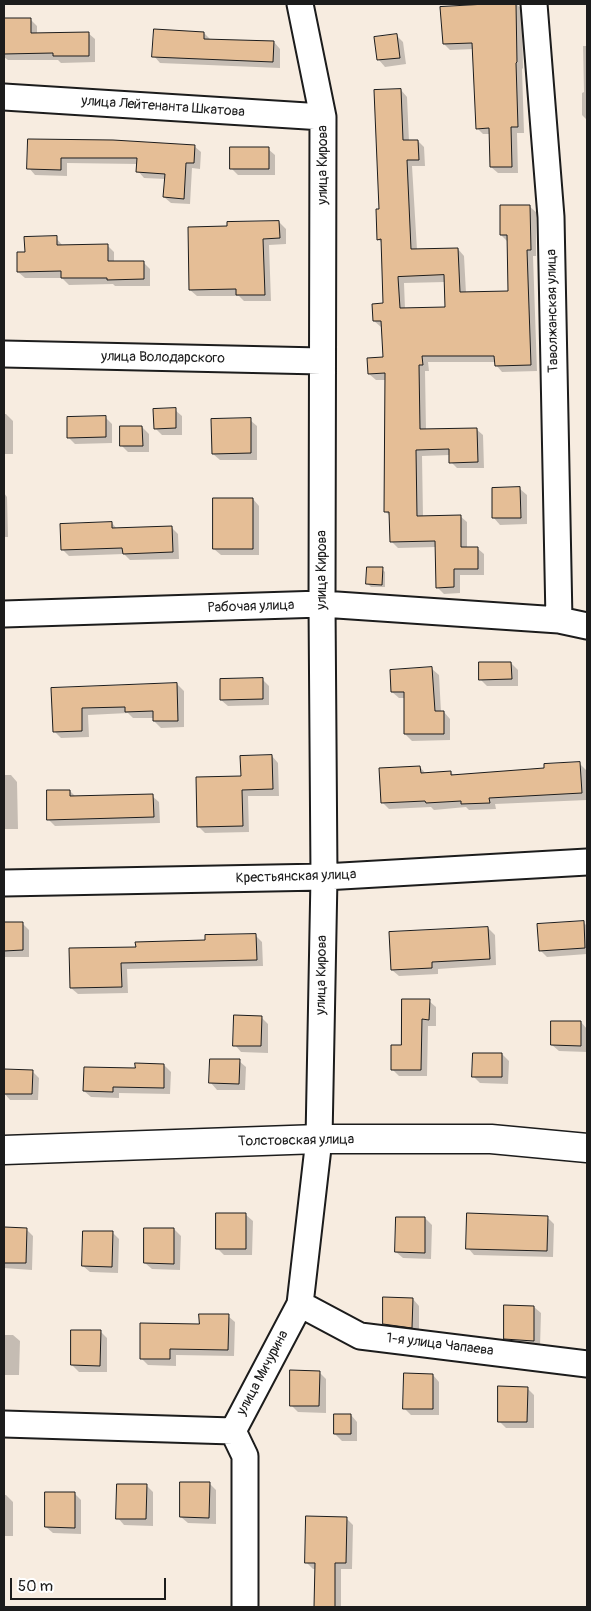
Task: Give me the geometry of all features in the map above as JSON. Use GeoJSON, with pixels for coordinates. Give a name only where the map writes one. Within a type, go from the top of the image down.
{"type":"FeatureCollection","features":[{"type":"Feature","properties":{"kind":"main road","name":"Толстовская улица"},"geometry":{"type":"LineString","coordinates":[[4,1150],[319,1139],[491,1139],[587,1148]]}},
{"type":"Feature","properties":{"kind":"street","name":"улица Кирова"},"geometry":{"type":"LineString","coordinates":[[300,4],[323,117],[322,604],[324,877],[319,1139]]}},
{"type":"Feature","properties":{"kind":"street","name":"Таволжанская улица"},"geometry":{"type":"LineString","coordinates":[[534,4],[551,218],[559,620]]}},
{"type":"Feature","properties":{"kind":"street","name":"улица Лейтенанта Шкатова"},"geometry":{"type":"LineString","coordinates":[[4,97],[323,117]]}},
{"type":"Feature","properties":{"kind":"street","name":"улица Володарского"},"geometry":{"type":"LineString","coordinates":[[4,354],[322,361]]}},
{"type":"Feature","properties":{"kind":"street","name":"Рабочая улица"},"geometry":{"type":"LineString","coordinates":[[4,614],[322,604],[559,620],[587,626]]}},
{"type":"Feature","properties":{"kind":"street","name":"Крестьянская улица"},"geometry":{"type":"LineString","coordinates":[[4,883],[324,877],[587,862]]}},
{"type":"Feature","properties":{"kind":"street","name":"улица Мичурина"},"geometry":{"type":"LineString","coordinates":[[245,1607],[245,1456],[233,1431],[300,1304],[319,1139]]}},
{"type":"Feature","properties":{"kind":"street","name":"1-я улица Чапаева"},"geometry":{"type":"LineString","coordinates":[[300,1304],[360,1336],[587,1364]]}},
{"type":"Feature","properties":{"kind":"street"},"geometry":{"type":"LineString","coordinates":[[4,1424],[233,1431]]}},
{"type":"Feature","properties":{"kind":"building"},"geometry":{"type":"Polygon","coordinates":[[[516,4],[518,127],[511,127],[512,167],[490,167],[489,128],[476,129],[472,43],[443,44],[440,7],[516,4]]]}},
{"type":"Feature","properties":{"kind":"building"},"geometry":{"type":"Polygon","coordinates":[[[4,18],[31,18],[31,33],[89,32],[89,56],[53,56],[53,53],[4,54],[4,18]]]}},
{"type":"Feature","properties":{"kind":"building"},"geometry":{"type":"Polygon","coordinates":[[[154,29],[204,32],[204,39],[274,41],[273,62],[152,57],[154,29]]]}},
{"type":"Feature","properties":{"kind":"building"},"geometry":{"type":"Polygon","coordinates":[[[397,34],[400,58],[377,60],[374,37],[397,34]]]}},
{"type":"Feature","properties":{"kind":"building"},"geometry":{"type":"Polygon","coordinates":[[[401,89],[403,140],[418,140],[419,160],[407,160],[411,249],[458,248],[460,292],[508,291],[507,235],[500,235],[500,205],[530,205],[531,250],[527,250],[531,365],[495,366],[494,356],[422,356],[423,365],[419,365],[420,429],[477,428],[478,462],[449,463],[449,449],[416,450],[417,516],[461,515],[461,547],[478,547],[478,569],[454,569],[454,587],[436,588],[435,541],[390,542],[389,512],[384,512],[385,373],[368,374],[367,358],[383,357],[381,321],[373,321],[372,304],[383,303],[381,239],[377,240],[376,209],[379,209],[374,90],[401,89]],[[444,275],[398,277],[400,308],[445,307],[444,275]]]}},
{"type":"Feature","properties":{"kind":"building"},"geometry":{"type":"Polygon","coordinates":[[[28,139],[113,140],[195,145],[194,163],[186,163],[184,199],[163,197],[165,174],[136,172],[137,158],[61,158],[61,170],[27,169],[28,139]]]}},
{"type":"Feature","properties":{"kind":"building"},"geometry":{"type":"Polygon","coordinates":[[[230,147],[269,147],[269,169],[230,169],[230,147]]]}},
{"type":"Feature","properties":{"kind":"building"},"geometry":{"type":"Polygon","coordinates":[[[279,221],[280,238],[263,239],[265,295],[236,295],[236,289],[189,290],[188,227],[227,226],[227,222],[279,221]]]}},
{"type":"Feature","properties":{"kind":"building"},"geometry":{"type":"Polygon","coordinates":[[[57,236],[57,245],[108,244],[108,261],[144,261],[144,279],[61,278],[61,271],[17,272],[17,252],[25,252],[24,237],[57,236]]]}},
{"type":"Feature","properties":{"kind":"building"},"geometry":{"type":"Polygon","coordinates":[[[176,408],[176,428],[154,429],[153,409],[176,408]]]}},
{"type":"Feature","properties":{"kind":"building"},"geometry":{"type":"Polygon","coordinates":[[[106,416],[106,437],[67,438],[67,417],[106,416]]]}},
{"type":"Feature","properties":{"kind":"building"},"geometry":{"type":"Polygon","coordinates":[[[251,418],[251,453],[212,454],[211,419],[251,418]]]}},
{"type":"Feature","properties":{"kind":"building"},"geometry":{"type":"Polygon","coordinates":[[[120,426],[142,426],[143,446],[120,446],[120,426]]]}},
{"type":"Feature","properties":{"kind":"building"},"geometry":{"type":"Polygon","coordinates":[[[520,487],[521,518],[492,518],[492,488],[520,487]]]}},
{"type":"Feature","properties":{"kind":"building"},"geometry":{"type":"Polygon","coordinates":[[[213,498],[253,498],[253,549],[213,549],[213,498]]]}},
{"type":"Feature","properties":{"kind":"building"},"geometry":{"type":"Polygon","coordinates":[[[112,522],[112,528],[172,526],[173,552],[123,554],[122,548],[61,550],[60,524],[112,522]]]}},
{"type":"Feature","properties":{"kind":"building"},"geometry":{"type":"Polygon","coordinates":[[[367,567],[383,567],[382,585],[366,584],[367,567]]]}},
{"type":"Feature","properties":{"kind":"building"},"geometry":{"type":"Polygon","coordinates":[[[479,662],[511,662],[512,679],[479,680],[479,662]]]}},
{"type":"Feature","properties":{"kind":"building"},"geometry":{"type":"Polygon","coordinates":[[[432,667],[435,711],[444,711],[444,734],[404,734],[404,692],[391,692],[390,670],[432,667]]]}},
{"type":"Feature","properties":{"kind":"building"},"geometry":{"type":"Polygon","coordinates":[[[263,678],[263,699],[220,700],[220,679],[263,678]]]}},
{"type":"Feature","properties":{"kind":"building"},"geometry":{"type":"Polygon","coordinates":[[[177,683],[178,721],[153,721],[153,711],[125,712],[125,707],[82,708],[82,731],[53,732],[51,688],[177,683]]]}},
{"type":"Feature","properties":{"kind":"building"},"geometry":{"type":"Polygon","coordinates":[[[272,755],[273,789],[242,790],[243,826],[197,827],[196,777],[241,776],[240,756],[272,755]]]}},
{"type":"Feature","properties":{"kind":"building"},"geometry":{"type":"Polygon","coordinates":[[[580,762],[582,793],[489,798],[490,803],[461,804],[461,801],[426,803],[425,801],[381,803],[379,768],[420,766],[421,773],[451,771],[451,775],[544,768],[544,764],[580,762]]]}},
{"type":"Feature","properties":{"kind":"building"},"geometry":{"type":"Polygon","coordinates":[[[47,790],[70,790],[70,796],[153,794],[154,817],[47,820],[47,790]]]}},
{"type":"Feature","properties":{"kind":"building"},"geometry":{"type":"Polygon","coordinates":[[[584,921],[585,948],[539,951],[537,924],[584,921]]]}},
{"type":"Feature","properties":{"kind":"building"},"geometry":{"type":"Polygon","coordinates":[[[4,922],[23,922],[23,950],[4,951],[4,922]]]}},
{"type":"Feature","properties":{"kind":"building"},"geometry":{"type":"Polygon","coordinates":[[[488,927],[490,959],[432,962],[432,968],[391,970],[389,932],[488,927]]]}},
{"type":"Feature","properties":{"kind":"building"},"geometry":{"type":"Polygon","coordinates":[[[256,934],[257,960],[121,963],[122,987],[70,988],[69,948],[136,947],[135,942],[205,940],[205,935],[256,934]]]}},
{"type":"Feature","properties":{"kind":"building"},"geometry":{"type":"Polygon","coordinates":[[[402,999],[430,999],[429,1020],[422,1019],[421,1070],[391,1070],[391,1045],[401,1045],[402,999]]]}},
{"type":"Feature","properties":{"kind":"building"},"geometry":{"type":"Polygon","coordinates":[[[234,1015],[262,1016],[261,1046],[233,1046],[234,1015]]]}},
{"type":"Feature","properties":{"kind":"building"},"geometry":{"type":"Polygon","coordinates":[[[551,1021],[581,1021],[581,1046],[551,1045],[551,1021]]]}},
{"type":"Feature","properties":{"kind":"building"},"geometry":{"type":"Polygon","coordinates":[[[473,1053],[502,1053],[502,1077],[472,1077],[473,1053]]]}},
{"type":"Feature","properties":{"kind":"building"},"geometry":{"type":"Polygon","coordinates":[[[210,1059],[240,1059],[239,1084],[209,1083],[210,1059]]]}},
{"type":"Feature","properties":{"kind":"building"},"geometry":{"type":"Polygon","coordinates":[[[135,1063],[164,1064],[164,1088],[113,1087],[113,1092],[83,1091],[84,1067],[135,1068],[135,1063]]]}},
{"type":"Feature","properties":{"kind":"building"},"geometry":{"type":"Polygon","coordinates":[[[4,1069],[33,1070],[32,1094],[4,1094],[4,1069]]]}},
{"type":"Feature","properties":{"kind":"building"},"geometry":{"type":"Polygon","coordinates":[[[216,1213],[246,1213],[246,1249],[216,1249],[216,1213]]]}},
{"type":"Feature","properties":{"kind":"building"},"geometry":{"type":"Polygon","coordinates":[[[467,1213],[548,1216],[547,1251],[466,1249],[467,1213]]]}},
{"type":"Feature","properties":{"kind":"building"},"geometry":{"type":"Polygon","coordinates":[[[396,1217],[425,1217],[425,1253],[395,1252],[396,1217]]]}},
{"type":"Feature","properties":{"kind":"building"},"geometry":{"type":"Polygon","coordinates":[[[4,1227],[27,1228],[26,1263],[4,1263],[4,1227]]]}},
{"type":"Feature","properties":{"kind":"building"},"geometry":{"type":"Polygon","coordinates":[[[144,1228],[174,1228],[174,1264],[144,1263],[144,1228]]]}},
{"type":"Feature","properties":{"kind":"building"},"geometry":{"type":"Polygon","coordinates":[[[83,1231],[113,1231],[112,1267],[82,1266],[83,1231]]]}},
{"type":"Feature","properties":{"kind":"building"},"geometry":{"type":"Polygon","coordinates":[[[383,1297],[413,1298],[412,1328],[383,1324],[383,1297]]]}},
{"type":"Feature","properties":{"kind":"building"},"geometry":{"type":"Polygon","coordinates":[[[504,1305],[534,1306],[534,1341],[504,1339],[504,1305]]]}},
{"type":"Feature","properties":{"kind":"building"},"geometry":{"type":"Polygon","coordinates":[[[199,1314],[229,1314],[228,1350],[170,1349],[170,1359],[140,1359],[140,1323],[199,1324],[199,1314]]]}},
{"type":"Feature","properties":{"kind":"building"},"geometry":{"type":"Polygon","coordinates":[[[71,1330],[101,1330],[100,1366],[71,1365],[71,1330]]]}},
{"type":"Feature","properties":{"kind":"building"},"geometry":{"type":"Polygon","coordinates":[[[290,1370],[320,1371],[319,1406],[290,1406],[290,1370]]]}},
{"type":"Feature","properties":{"kind":"building"},"geometry":{"type":"Polygon","coordinates":[[[404,1373],[433,1374],[433,1409],[403,1409],[404,1373]]]}},
{"type":"Feature","properties":{"kind":"building"},"geometry":{"type":"Polygon","coordinates":[[[498,1386],[528,1387],[527,1422],[498,1422],[498,1386]]]}},
{"type":"Feature","properties":{"kind":"building"},"geometry":{"type":"Polygon","coordinates":[[[334,1414],[351,1414],[351,1434],[334,1434],[334,1414]]]}},
{"type":"Feature","properties":{"kind":"building"},"geometry":{"type":"Polygon","coordinates":[[[180,1482],[210,1482],[209,1518],[180,1517],[180,1482]]]}},
{"type":"Feature","properties":{"kind":"building"},"geometry":{"type":"Polygon","coordinates":[[[117,1484],[147,1484],[146,1519],[116,1519],[117,1484]]]}},
{"type":"Feature","properties":{"kind":"building"},"geometry":{"type":"Polygon","coordinates":[[[45,1492],[75,1492],[75,1528],[45,1527],[45,1492]]]}},
{"type":"Feature","properties":{"kind":"building"},"geometry":{"type":"Polygon","coordinates":[[[306,1516],[347,1517],[346,1563],[335,1563],[335,1607],[314,1607],[315,1563],[305,1563],[306,1516]]]}}]}
